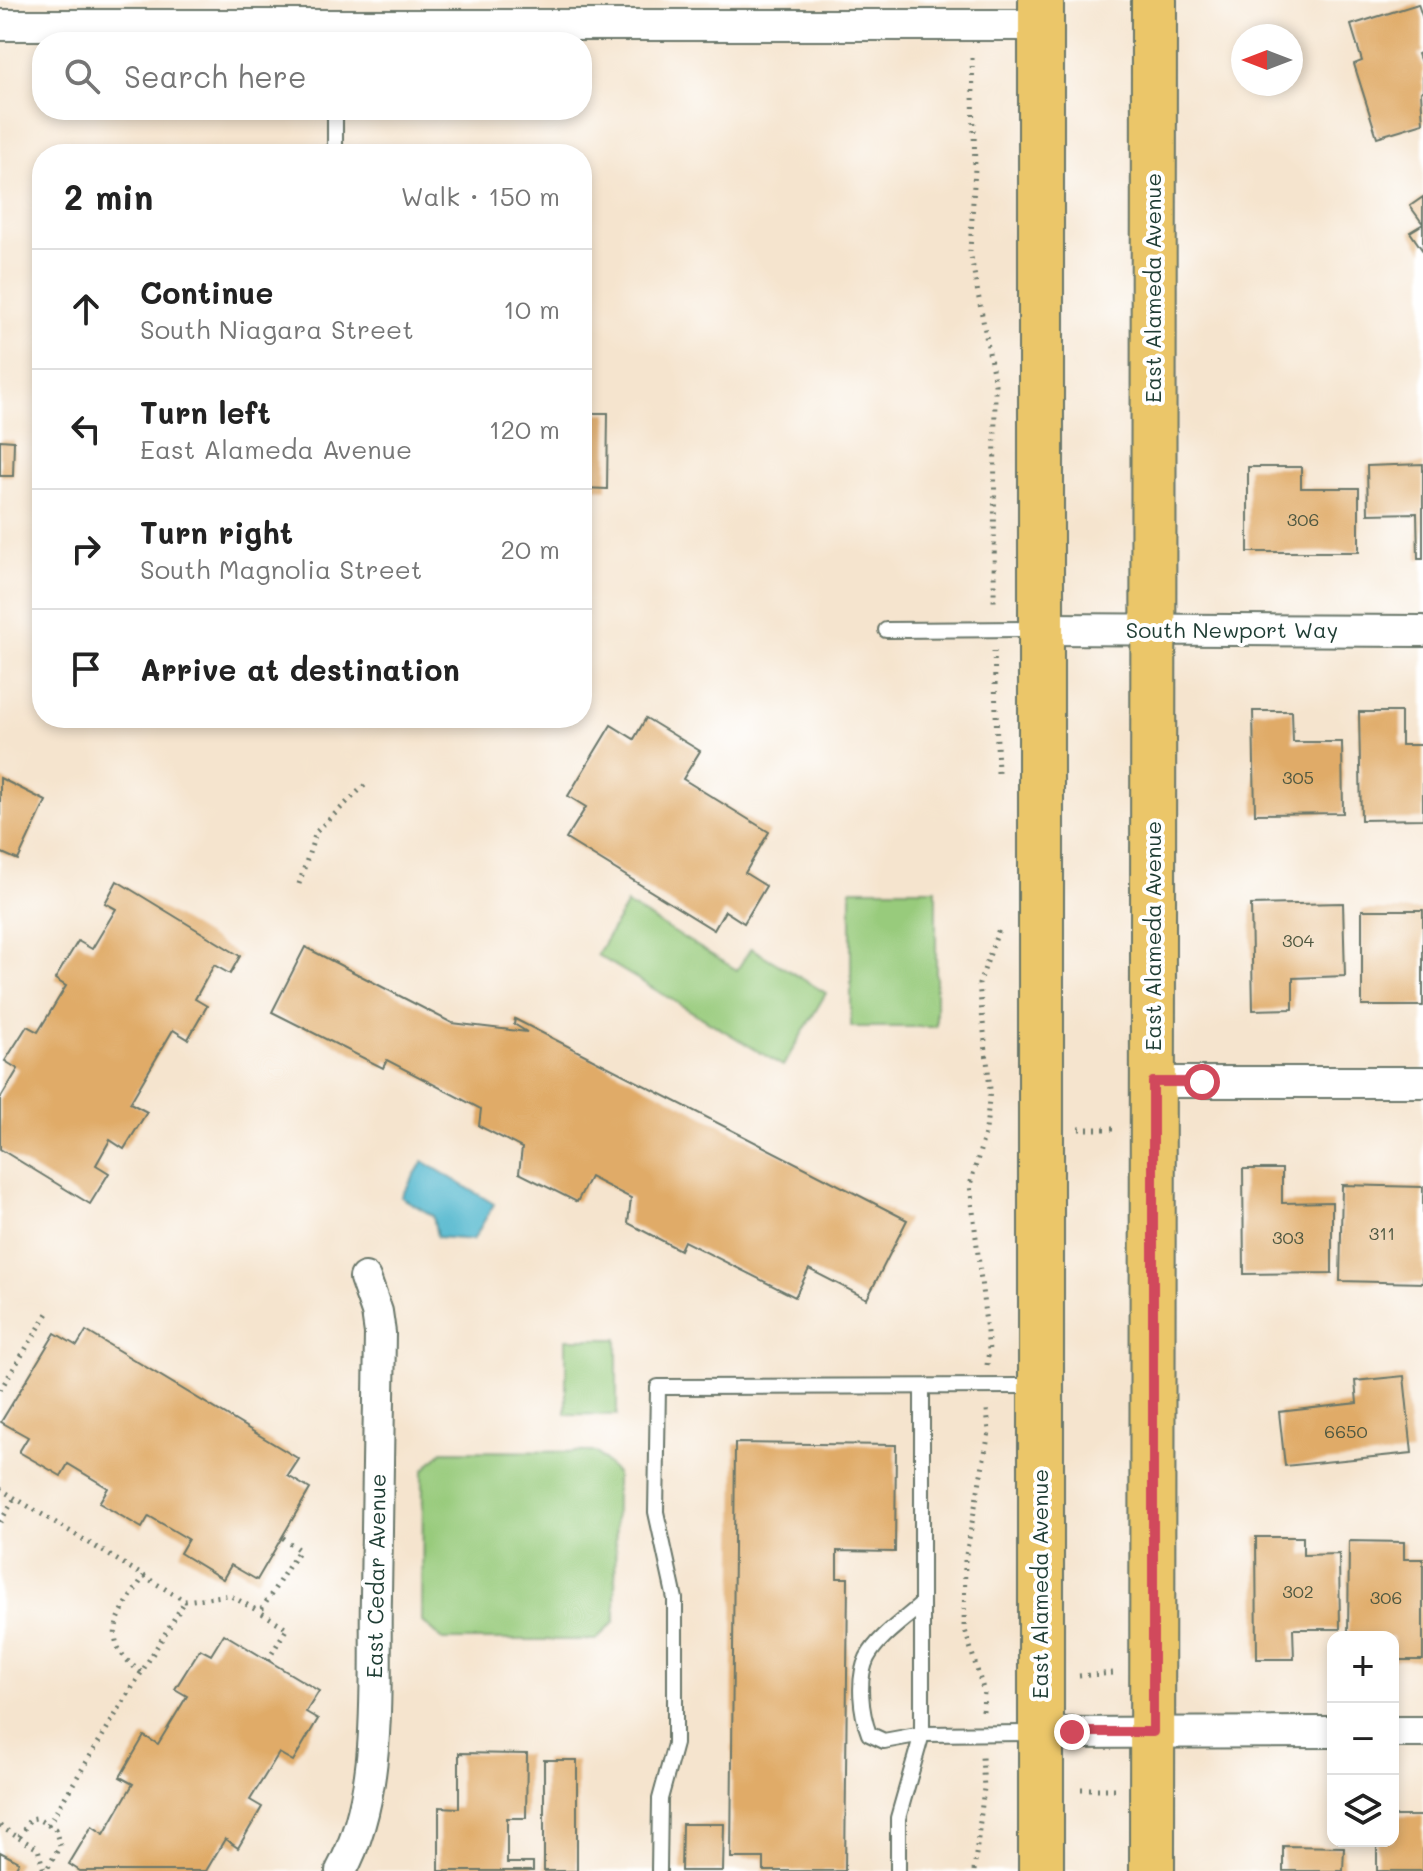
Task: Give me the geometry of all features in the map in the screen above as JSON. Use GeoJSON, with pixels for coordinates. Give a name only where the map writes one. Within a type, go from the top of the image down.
{"type":"FeatureCollection","features":[{"type":"Feature","properties":{"kind":"main road","name":"East Alameda Avenue"},"geometry":{"type":"LineString","coordinates":[[1152,1871],[1154,0]]}},
{"type":"Feature","properties":{"kind":"main road","name":"East Alameda Avenue"},"geometry":{"type":"LineString","coordinates":[[1041,12],[1041,1871]]}},
{"type":"Feature","properties":{"kind":"street"},"geometry":{"type":"LineString","coordinates":[[398,32],[1041,12]]}},
{"type":"Feature","properties":{"kind":"street"},"geometry":{"type":"LineString","coordinates":[[0,25],[125,13],[314,32]]}},
{"type":"Feature","properties":{"kind":"street","name":"South Newport Way"},"geometry":{"type":"LineString","coordinates":[[1041,629],[1423,631]]}},
{"type":"Feature","properties":{"kind":"street"},"geometry":{"type":"LineString","coordinates":[[1153,1082],[1423,1082]]}},
{"type":"Feature","properties":{"kind":"street","name":"East Cedar Avenue"},"geometry":{"type":"LineString","coordinates":[[341,1871],[357,1836],[366,1802],[374,1714],[380,1333],[377,1312],[365,1278]]}},
{"type":"Feature","properties":{"kind":"street"},"geometry":{"type":"LineString","coordinates":[[1041,1733],[1327,1732]]}},
{"type":"Feature","properties":{"kind":"street"},"geometry":{"type":"LineString","coordinates":[[1399,1732],[1423,1732]]}},
{"type":"Feature","properties":{"kind":"lane"},"geometry":{"type":"LineString","coordinates":[[335,120],[335,144]]}},
{"type":"Feature","properties":{"kind":"lane"},"geometry":{"type":"LineString","coordinates":[[886,630],[1041,629]]}},
{"type":"Feature","properties":{"kind":"lane"},"geometry":{"type":"LineString","coordinates":[[659,1871],[660,1799],[675,1744],[675,1599],[656,1512],[658,1387],[1040,1386]]}},
{"type":"Feature","properties":{"kind":"lane"},"geometry":{"type":"LineString","coordinates":[[898,1871],[898,1818],[922,1734],[922,1387]]}},
{"type":"Feature","properties":{"kind":"lane"},"geometry":{"type":"LineString","coordinates":[[922,1604],[880,1641],[867,1659],[862,1681],[862,1716],[869,1734],[884,1741],[922,1734],[1041,1733]]}},
{"type":"Feature","properties":{"kind":"path"},"geometry":{"type":"LineString","coordinates":[[972,61],[975,168],[970,251],[995,384],[994,629],[999,781]]}},
{"type":"Feature","properties":{"kind":"path"},"geometry":{"type":"LineString","coordinates":[[299,884],[316,832],[367,783]]}},
{"type":"Feature","properties":{"kind":"path"},"geometry":{"type":"LineString","coordinates":[[974,1871],[984,1788],[981,1769],[984,1692],[964,1627],[965,1560],[989,1432],[984,1386],[989,1350],[970,1185],[986,1130],[990,1089],[979,984],[1004,914]]}},
{"type":"Feature","properties":{"kind":"path"},"geometry":{"type":"LineString","coordinates":[[1066,1129],[1123,1129]]}},
{"type":"Feature","properties":{"kind":"path"},"geometry":{"type":"LineString","coordinates":[[0,1390],[50,1310]]}},
{"type":"Feature","properties":{"kind":"path"},"geometry":{"type":"LineString","coordinates":[[0,1489],[185,1601],[229,1595],[287,1628],[268,1660]]}},
{"type":"Feature","properties":{"kind":"path"},"geometry":{"type":"LineString","coordinates":[[0,1522],[15,1498]]}},
{"type":"Feature","properties":{"kind":"path"},"geometry":{"type":"LineString","coordinates":[[260,1612],[299,1550],[282,1537]]}},
{"type":"Feature","properties":{"kind":"path"},"geometry":{"type":"LineString","coordinates":[[141,1672],[123,1659],[117,1648],[116,1631],[118,1617],[144,1576]]}},
{"type":"Feature","properties":{"kind":"path"},"geometry":{"type":"LineString","coordinates":[[48,1825],[185,1601]]}},
{"type":"Feature","properties":{"kind":"path"},"geometry":{"type":"LineString","coordinates":[[1078,1676],[1115,1673]]}},
{"type":"Feature","properties":{"kind":"path"},"geometry":{"type":"LineString","coordinates":[[1072,1789],[1119,1789]]}},
{"type":"Feature","properties":{"kind":"path"},"geometry":{"type":"LineString","coordinates":[[19,1838],[30,1819],[36,1818],[55,1829],[60,1846],[45,1871]]}},
{"type":"Feature","properties":{"kind":"path"},"geometry":{"type":"LineString","coordinates":[[0,1826],[38,1849],[45,1871]]}},
{"type":"Feature","properties":{"kind":"green space"},"geometry":{"type":"Polygon","coordinates":[[[851,889],[936,889],[936,1027],[851,1027],[851,889]]]}},
{"type":"Feature","properties":{"kind":"green space"},"geometry":{"type":"Polygon","coordinates":[[[627,904],[737,970],[751,948],[826,993],[783,1066],[597,955],[627,904]]]}},
{"type":"Feature","properties":{"kind":"green space"},"geometry":{"type":"Polygon","coordinates":[[[566,1339],[617,1339],[617,1415],[566,1414],[566,1339]]]}},
{"type":"Feature","properties":{"kind":"green space"},"geometry":{"type":"Polygon","coordinates":[[[442,1451],[596,1452],[616,1473],[615,1621],[596,1640],[443,1640],[422,1621],[423,1471],[442,1451]]]}},
{"type":"Feature","properties":{"kind":"water"},"geometry":{"type":"Polygon","coordinates":[[[423,1161],[494,1204],[473,1240],[437,1237],[433,1216],[401,1197],[423,1161]]]}},
{"type":"Feature","properties":{"kind":"building"},"geometry":{"type":"Polygon","coordinates":[[[1418,4],[1423,19],[1423,52],[1418,54],[1423,68],[1423,123],[1377,137],[1354,64],[1362,61],[1351,25],[1418,4]]]}},
{"type":"Feature","properties":{"kind":"building"},"geometry":{"type":"Polygon","coordinates":[[[1423,197],[1423,224],[1410,206],[1423,197]]]}},
{"type":"Feature","properties":{"kind":"building"},"geometry":{"type":"Polygon","coordinates":[[[1423,224],[1423,251],[1410,232],[1423,224]]]}},
{"type":"Feature","properties":{"kind":"building"},"geometry":{"type":"Polygon","coordinates":[[[592,413],[608,413],[607,489],[592,488],[592,413]]]}},
{"type":"Feature","properties":{"kind":"building"},"geometry":{"type":"Polygon","coordinates":[[[0,440],[14,441],[13,476],[0,476],[0,440]]]}},
{"type":"Feature","properties":{"kind":"building"},"geometry":{"type":"Polygon","coordinates":[[[1423,464],[1423,559],[1418,559],[1417,513],[1368,514],[1367,466],[1423,464]]]}},
{"type":"Feature","properties":{"kind":"building"},"geometry":{"type":"Polygon","coordinates":[[[1248,467],[1301,467],[1301,488],[1359,488],[1359,552],[1248,552],[1248,467]]]}},
{"type":"Feature","properties":{"kind":"building"},"geometry":{"type":"Polygon","coordinates":[[[1253,711],[1292,711],[1293,742],[1342,742],[1343,813],[1255,814],[1253,711]]]}},
{"type":"Feature","properties":{"kind":"building"},"geometry":{"type":"Polygon","coordinates":[[[1359,712],[1401,712],[1401,745],[1423,745],[1423,819],[1361,820],[1359,712]]]}},
{"type":"Feature","properties":{"kind":"building"},"geometry":{"type":"Polygon","coordinates":[[[646,718],[700,751],[683,779],[769,832],[745,873],[766,886],[744,923],[725,911],[714,930],[566,839],[586,807],[568,796],[611,725],[634,739],[646,718]]]}},
{"type":"Feature","properties":{"kind":"building"},"geometry":{"type":"Polygon","coordinates":[[[0,778],[46,801],[18,860],[0,852],[0,778]]]}},
{"type":"Feature","properties":{"kind":"building"},"geometry":{"type":"Polygon","coordinates":[[[117,881],[240,956],[230,974],[214,965],[195,999],[207,1006],[188,1039],[173,1030],[130,1103],[147,1112],[124,1149],[110,1140],[96,1165],[109,1173],[90,1204],[0,1149],[0,1099],[18,1069],[5,1061],[27,1026],[38,1032],[66,986],[55,979],[78,941],[92,949],[116,909],[105,903],[117,881]]]}},
{"type":"Feature","properties":{"kind":"building"},"geometry":{"type":"Polygon","coordinates":[[[1343,903],[1345,976],[1293,978],[1293,1009],[1253,1010],[1251,905],[1343,903]]]}},
{"type":"Feature","properties":{"kind":"building"},"geometry":{"type":"Polygon","coordinates":[[[1362,910],[1423,910],[1423,1006],[1362,1006],[1362,910]]]}},
{"type":"Feature","properties":{"kind":"building"},"geometry":{"type":"Polygon","coordinates":[[[305,947],[452,1023],[527,1032],[514,1024],[515,1019],[907,1220],[867,1299],[809,1269],[795,1297],[684,1241],[680,1250],[628,1223],[631,1198],[590,1177],[577,1202],[519,1173],[522,1148],[479,1126],[481,1109],[387,1060],[383,1068],[272,1012],[305,947]]]}},
{"type":"Feature","properties":{"kind":"building"},"geometry":{"type":"Polygon","coordinates":[[[1243,1169],[1282,1169],[1282,1203],[1332,1202],[1332,1273],[1244,1274],[1243,1169]]]}},
{"type":"Feature","properties":{"kind":"building"},"geometry":{"type":"Polygon","coordinates":[[[1342,1185],[1423,1187],[1423,1283],[1340,1281],[1342,1185]]]}},
{"type":"Feature","properties":{"kind":"building"},"geometry":{"type":"Polygon","coordinates":[[[86,1331],[299,1459],[288,1476],[310,1489],[257,1580],[231,1565],[223,1579],[180,1553],[188,1539],[149,1516],[142,1528],[99,1503],[108,1488],[68,1464],[61,1476],[19,1452],[28,1437],[1,1422],[55,1333],[77,1346],[86,1331]]]}},
{"type":"Feature","properties":{"kind":"building"},"geometry":{"type":"Polygon","coordinates":[[[1404,1376],[1412,1453],[1285,1466],[1279,1412],[1357,1403],[1355,1381],[1404,1376]]]}},
{"type":"Feature","properties":{"kind":"building"},"geometry":{"type":"Polygon","coordinates":[[[735,1443],[896,1445],[895,1552],[837,1551],[837,1578],[848,1578],[845,1871],[764,1871],[764,1858],[731,1858],[735,1443]]]}},
{"type":"Feature","properties":{"kind":"building"},"geometry":{"type":"Polygon","coordinates":[[[1256,1537],[1303,1537],[1303,1555],[1339,1554],[1340,1629],[1293,1629],[1294,1659],[1257,1659],[1256,1537]]]}},
{"type":"Feature","properties":{"kind":"building"},"geometry":{"type":"Polygon","coordinates":[[[1349,1541],[1404,1542],[1404,1559],[1423,1559],[1423,1660],[1399,1660],[1399,1631],[1348,1631],[1349,1541]]]}},
{"type":"Feature","properties":{"kind":"building"},"geometry":{"type":"Polygon","coordinates":[[[224,1634],[319,1691],[306,1712],[318,1719],[293,1761],[279,1753],[250,1800],[262,1807],[238,1848],[225,1839],[206,1871],[80,1871],[69,1864],[92,1826],[104,1834],[133,1784],[120,1777],[144,1736],[158,1744],[187,1696],[175,1689],[200,1649],[211,1655],[224,1634]]]}},
{"type":"Feature","properties":{"kind":"building"},"geometry":{"type":"Polygon","coordinates":[[[459,1753],[527,1754],[526,1818],[507,1818],[507,1863],[533,1863],[533,1871],[439,1871],[439,1807],[459,1808],[459,1753]]]}},
{"type":"Feature","properties":{"kind":"building"},"geometry":{"type":"Polygon","coordinates":[[[544,1760],[577,1760],[577,1871],[544,1871],[544,1760]]]}},
{"type":"Feature","properties":{"kind":"building"},"geometry":{"type":"Polygon","coordinates":[[[1399,1816],[1423,1816],[1423,1871],[1377,1871],[1377,1847],[1399,1847],[1399,1816]]]}},
{"type":"Feature","properties":{"kind":"building"},"geometry":{"type":"Polygon","coordinates":[[[682,1824],[724,1824],[723,1871],[681,1871],[682,1824]]]}},
{"type":"Feature","properties":{"kind":"building"},"geometry":{"type":"Polygon","coordinates":[[[1283,1846],[1344,1847],[1343,1871],[1283,1871],[1283,1846]]]}},
{"type":"Feature","properties":{"kind":"building"},"geometry":{"type":"Polygon","coordinates":[[[0,1852],[19,1862],[14,1871],[0,1871],[0,1852]]]}},
{"type":"Feature","properties":{"kind":"route"},"geometry":{"type":"LineString","coordinates":[[1072,1732],[1153,1732],[1153,1082],[1202,1082]]}}]}
